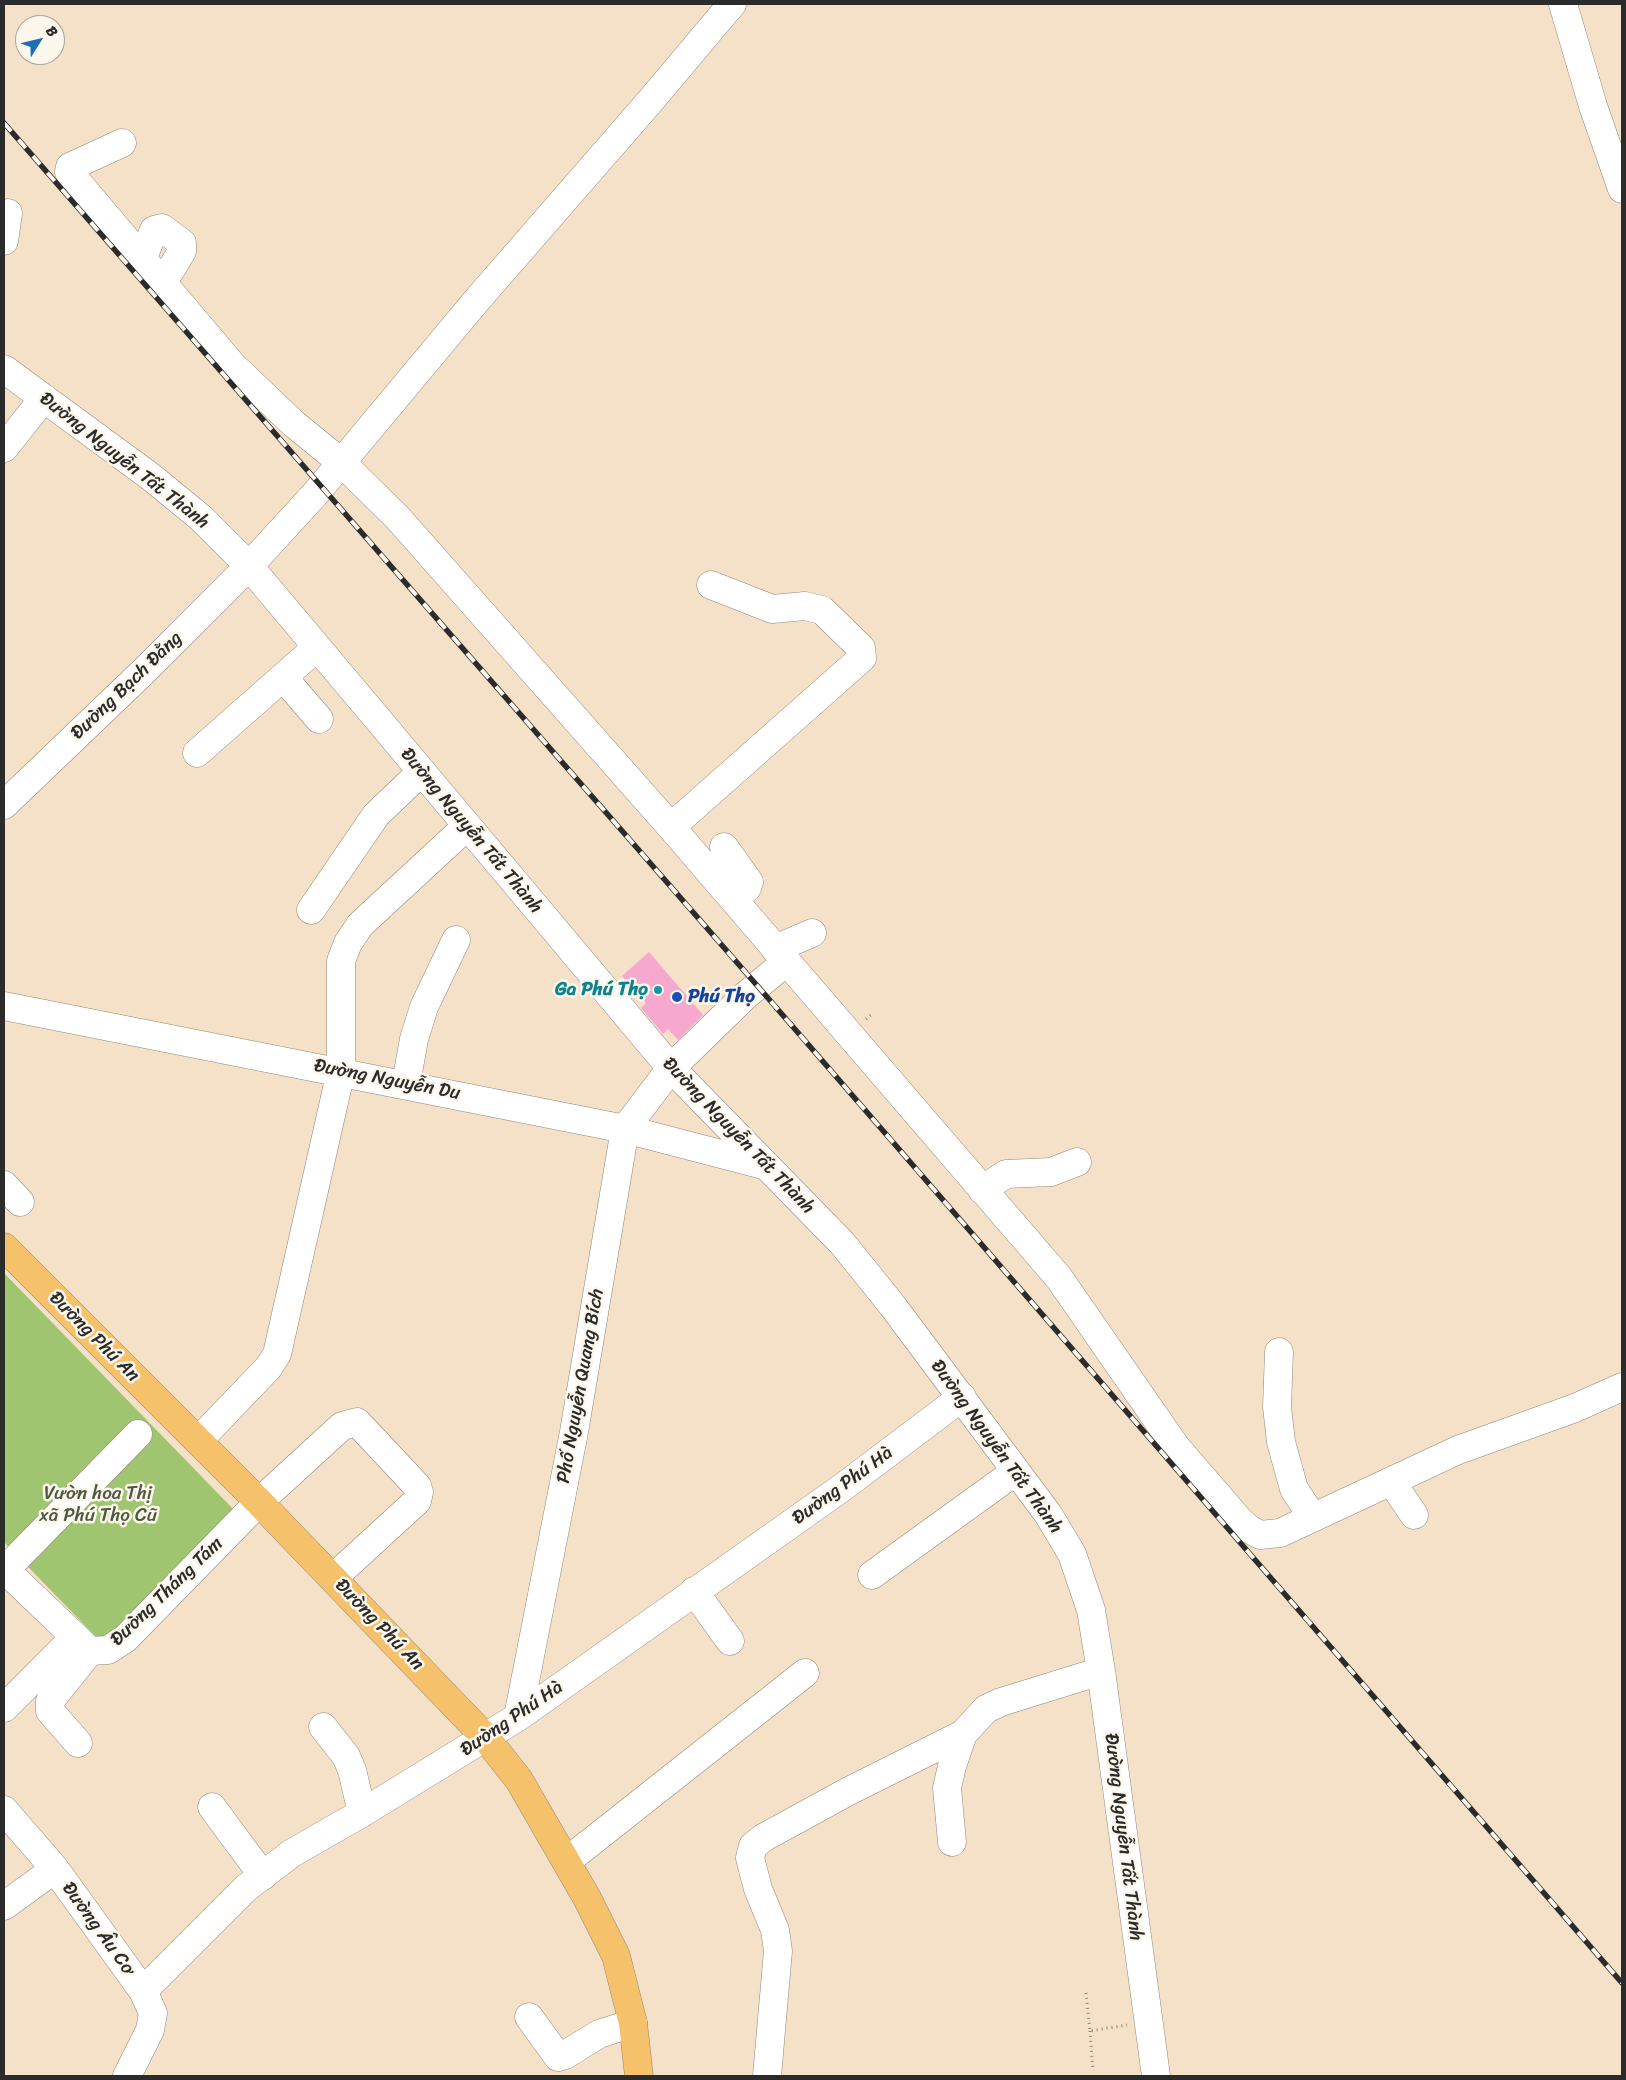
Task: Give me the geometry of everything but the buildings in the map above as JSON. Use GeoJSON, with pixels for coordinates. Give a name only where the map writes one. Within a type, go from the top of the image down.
{"type":"FeatureCollection","features":[{"type":"Feature","properties":{"kind":"main road","name":"Đường Phú An"},"geometry":{"type":"LineString","coordinates":[[4,1247],[333,1578],[486,1738],[519,1780],[566,1861],[616,1956],[633,2023],[639,2076]]}},
{"type":"Feature","properties":{"kind":"street","name":"Đường Bạch Đằng"},"geometry":{"type":"LineString","coordinates":[[4,805],[144,671],[249,566],[342,463],[477,300],[732,4]]}},
{"type":"Feature","properties":{"kind":"street"},"geometry":{"type":"LineString","coordinates":[[1563,4],[1593,106],[1622,189]]}},
{"type":"Feature","properties":{"kind":"street"},"geometry":{"type":"LineString","coordinates":[[122,142],[70,167],[69,172],[233,366],[294,424],[342,463],[401,521],[671,827],[1064,1284],[1172,1442],[1239,1520],[1260,1535],[1271,1535],[1313,1518],[1464,1448],[1575,1408],[1622,1388]]}},
{"type":"Feature","properties":{"kind":"street"},"geometry":{"type":"LineString","coordinates":[[4,241],[8,213]]}},
{"type":"Feature","properties":{"kind":"street"},"geometry":{"type":"LineString","coordinates":[[142,260],[154,230],[162,228],[182,243],[182,250],[170,270]]}},
{"type":"Feature","properties":{"kind":"street","name":"Đường Nguyễn Tất Thành"},"geometry":{"type":"LineString","coordinates":[[4,370],[151,477],[202,518],[249,566],[671,1068],[842,1243],[962,1397],[1048,1514],[1072,1554],[1091,1610],[1156,2076]]}},
{"type":"Feature","properties":{"kind":"street"},"geometry":{"type":"LineString","coordinates":[[4,448],[44,398]]}},
{"type":"Feature","properties":{"kind":"street"},"geometry":{"type":"LineString","coordinates":[[671,827],[862,658],[861,648],[822,610],[805,606],[772,609],[712,585]]}},
{"type":"Feature","properties":{"kind":"street"},"geometry":{"type":"LineString","coordinates":[[197,754],[316,648]]}},
{"type":"Feature","properties":{"kind":"street"},"geometry":{"type":"LineString","coordinates":[[283,677],[319,719]]}},
{"type":"Feature","properties":{"kind":"street"},"geometry":{"type":"LineString","coordinates":[[311,910],[376,815],[421,772]]}},
{"type":"Feature","properties":{"kind":"street"},"geometry":{"type":"LineString","coordinates":[[198,1441],[268,1368],[277,1354],[341,1071],[341,961],[348,943],[360,925],[467,826]]}},
{"type":"Feature","properties":{"kind":"street"},"geometry":{"type":"LineString","coordinates":[[724,847],[749,882],[747,888],[732,898]]}},
{"type":"Feature","properties":{"kind":"street","name":"Phố Nguyễn Quang Bích"},"geometry":{"type":"LineString","coordinates":[[518,1717],[574,1432],[625,1129],[671,1068],[745,996],[781,956],[812,933]]}},
{"type":"Feature","properties":{"kind":"street"},"geometry":{"type":"LineString","coordinates":[[406,1084],[414,1039],[424,1007],[456,940]]}},
{"type":"Feature","properties":{"kind":"street","name":"Đường Nguyễn Du"},"geometry":{"type":"LineString","coordinates":[[4,1006],[341,1071],[625,1129],[768,1167]]}},
{"type":"Feature","properties":{"kind":"street"},"geometry":{"type":"LineString","coordinates":[[982,1190],[1006,1174],[1051,1172],[1077,1162]]}},
{"type":"Feature","properties":{"kind":"street"},"geometry":{"type":"LineString","coordinates":[[1278,1352],[1277,1407],[1281,1442],[1294,1489],[1313,1518]]}},
{"type":"Feature","properties":{"kind":"street","name":"Đường Phú Hà"},"geometry":{"type":"LineString","coordinates":[[143,1991],[246,1888],[292,1853],[362,1813],[518,1717],[843,1487],[962,1397]]}},
{"type":"Feature","properties":{"kind":"street","name":"Đường Tháng Tám"},"geometry":{"type":"LineString","coordinates":[[83,1644],[108,1650],[124,1639],[259,1502],[342,1426],[356,1422],[418,1486],[419,1492],[417,1501],[333,1578]]}},
{"type":"Feature","properties":{"kind":"street"},"geometry":{"type":"LineString","coordinates":[[83,1644],[4,1570],[138,1434]]}},
{"type":"Feature","properties":{"kind":"street"},"geometry":{"type":"LineString","coordinates":[[872,1575],[1016,1471]]}},
{"type":"Feature","properties":{"kind":"street"},"geometry":{"type":"LineString","coordinates":[[1392,1481],[1414,1515]]}},
{"type":"Feature","properties":{"kind":"street"},"geometry":{"type":"LineString","coordinates":[[694,1591],[730,1641]]}},
{"type":"Feature","properties":{"kind":"street"},"geometry":{"type":"LineString","coordinates":[[4,1708],[83,1644]]}},
{"type":"Feature","properties":{"kind":"street"},"geometry":{"type":"LineString","coordinates":[[78,1743],[50,1712],[50,1701],[83,1644]]}},
{"type":"Feature","properties":{"kind":"street"},"geometry":{"type":"LineString","coordinates":[[768,2076],[778,1951],[776,1930],[758,1889],[750,1858],[753,1846],[762,1838],[847,1792],[963,1734],[986,1709],[1001,1702],[1101,1671]]}},
{"type":"Feature","properties":{"kind":"street"},"geometry":{"type":"LineString","coordinates":[[566,1861],[806,1673]]}},
{"type":"Feature","properties":{"kind":"street"},"geometry":{"type":"LineString","coordinates":[[322,1727],[346,1756],[352,1770],[362,1813]]}},
{"type":"Feature","properties":{"kind":"street"},"geometry":{"type":"LineString","coordinates":[[952,1842],[947,1788],[963,1734]]}},
{"type":"Feature","properties":{"kind":"street"},"geometry":{"type":"LineString","coordinates":[[212,1807],[263,1876]]}},
{"type":"Feature","properties":{"kind":"street"},"geometry":{"type":"LineString","coordinates":[[4,1810],[55,1869]]}},
{"type":"Feature","properties":{"kind":"street","name":"Đường Âu Cơ"},"geometry":{"type":"LineString","coordinates":[[4,1906],[55,1869],[143,1991]]}},
{"type":"Feature","properties":{"kind":"street"},"geometry":{"type":"LineString","coordinates":[[136,2072],[150,2030],[153,2013],[143,1991]]}},
{"type":"Feature","properties":{"kind":"street"},"geometry":{"type":"LineString","coordinates":[[529,2017],[558,2057],[599,2034],[633,2023]]}},
{"type":"Feature","properties":{"kind":"path"},"geometry":{"type":"LineString","coordinates":[[1086,1993],[1093,2071]]}},
{"type":"Feature","properties":{"kind":"path"},"geometry":{"type":"LineString","coordinates":[[1090,2032],[1148,2022]]}},
{"type":"Feature","properties":{"kind":"green space","name":"Vườn hoa Thị xã Phú Thọ Cũ"},"geometry":{"type":"Polygon","coordinates":[[[4,1273],[238,1514],[104,1645],[4,1542],[4,1273]]]}},
{"type":"Feature","properties":{"kind":"railway"},"geometry":{"type":"LineString","coordinates":[[4,123],[761,990],[1622,1983]]}},
{"type":"Feature","properties":{"kind":"place","name":"Ga Phú Thọ"},"geometry":{"type":"Point","coordinates":[658,990]}},
{"type":"Feature","properties":{"kind":"place","name":"Phú Thọ"},"geometry":{"type":"Point","coordinates":[677,997]}}]}
